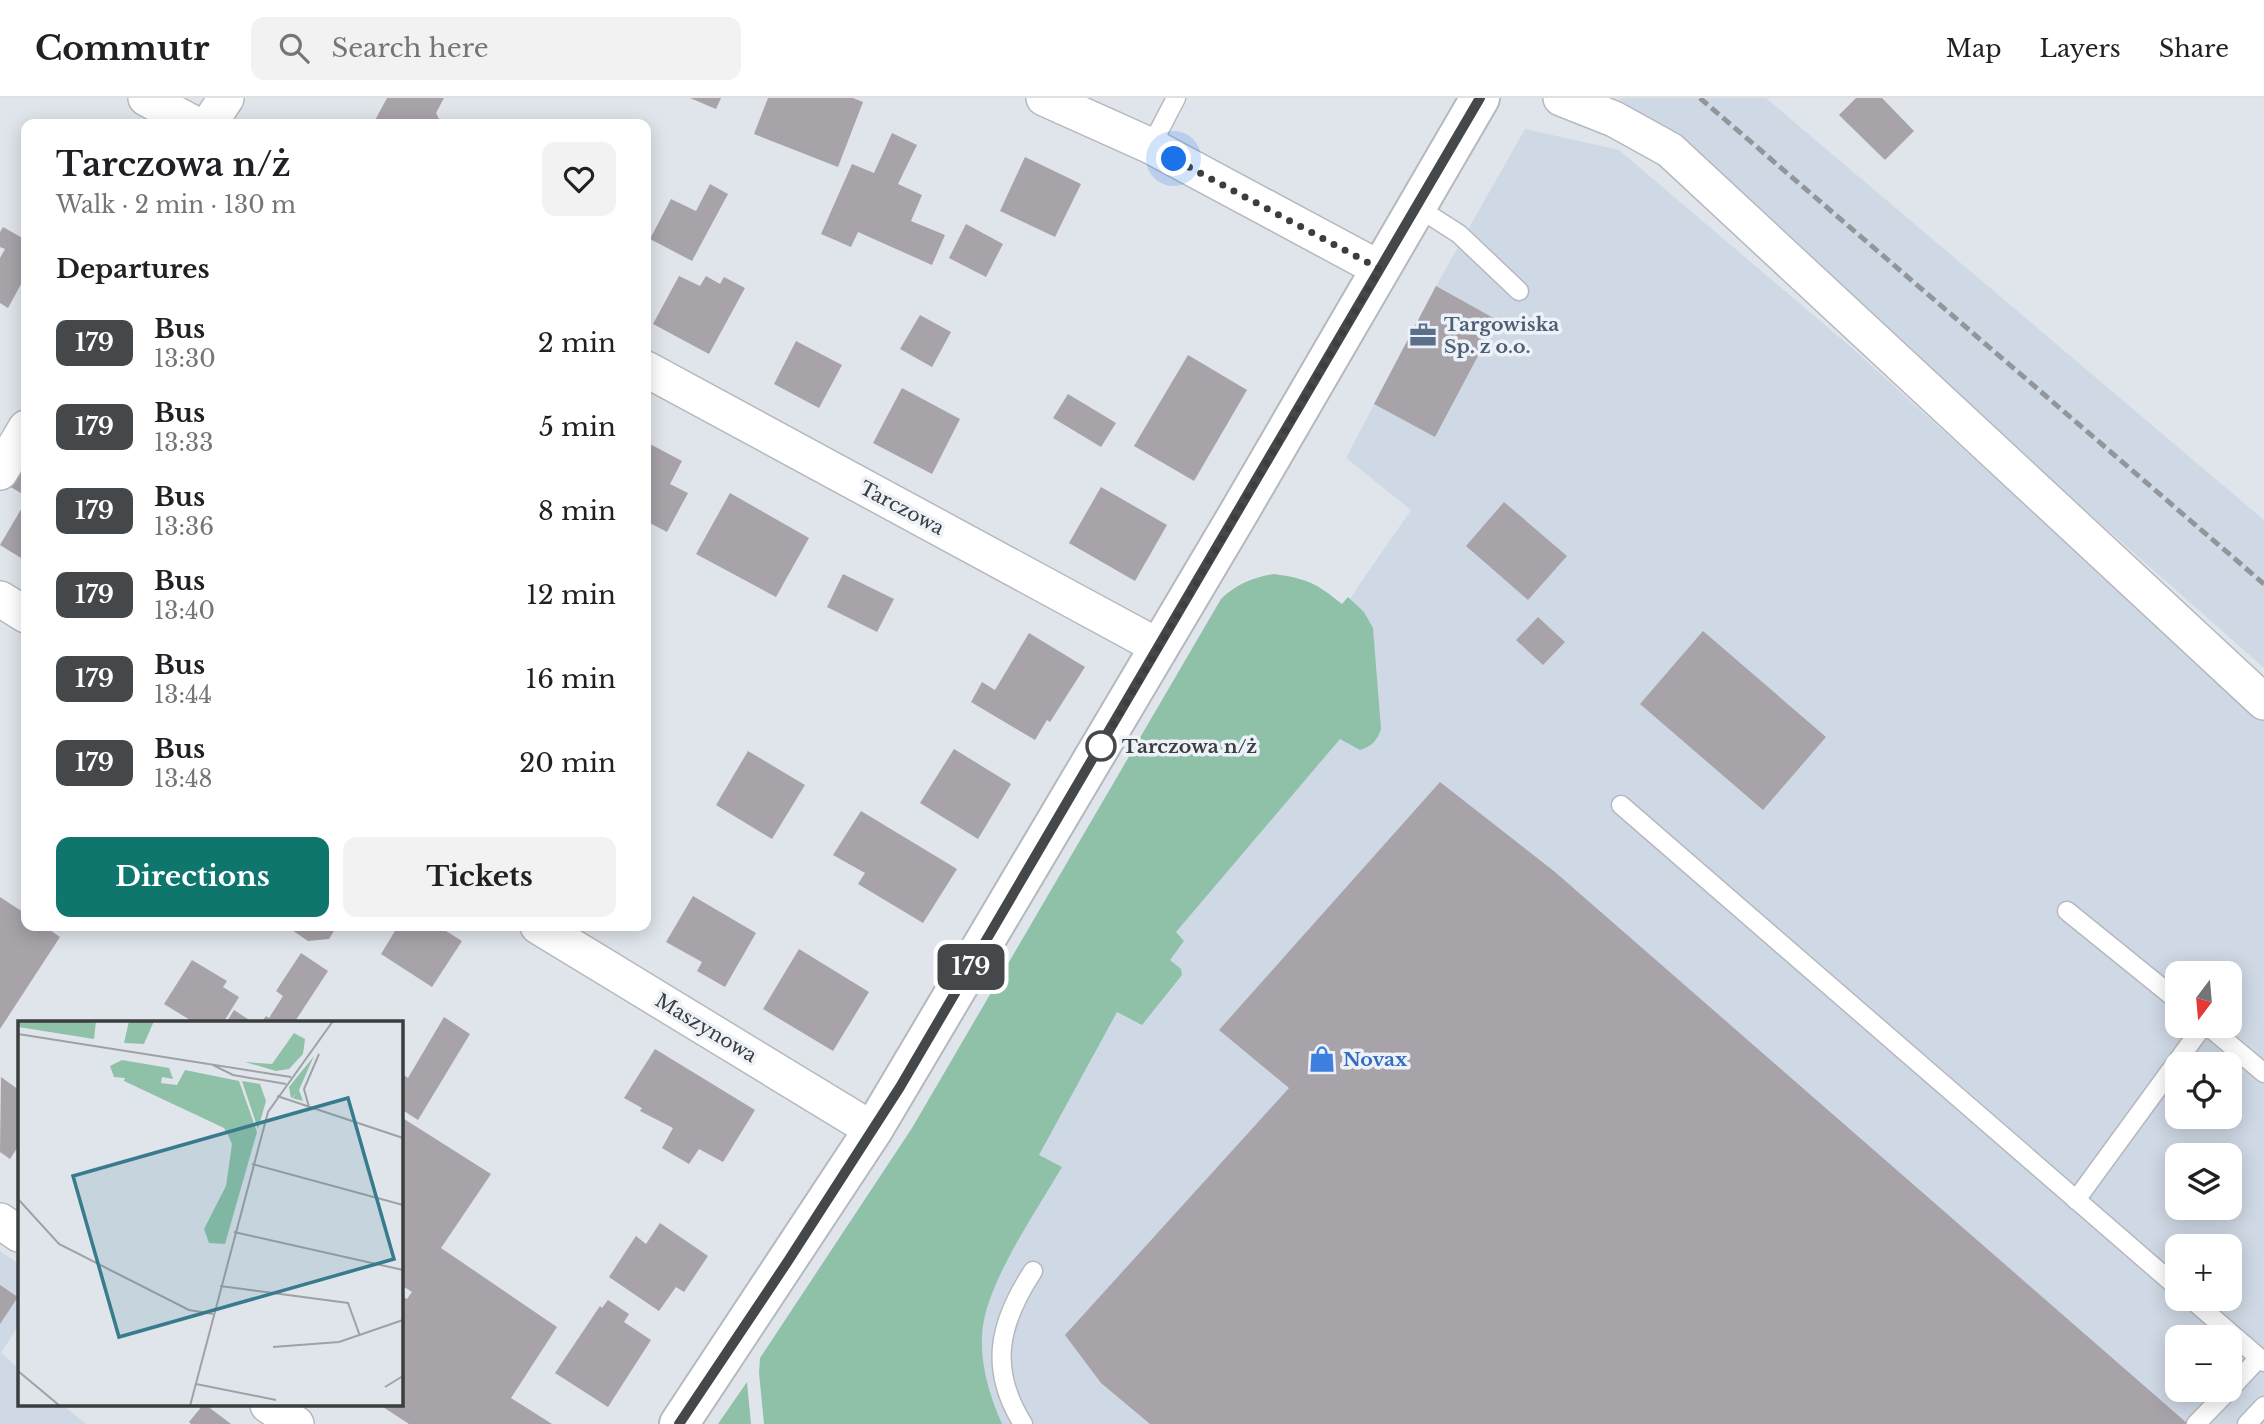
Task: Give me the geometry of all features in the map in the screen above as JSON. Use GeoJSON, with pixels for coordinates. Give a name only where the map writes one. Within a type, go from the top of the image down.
{"type":"FeatureCollection","features":[{"type":"Feature","properties":{"kind":"street"},"geometry":{"type":"LineString","coordinates":[[146,98],[185,119]]}},
{"type":"Feature","properties":{"kind":"street"},"geometry":{"type":"LineString","coordinates":[[212,119],[226,98]]}},
{"type":"Feature","properties":{"kind":"street"},"geometry":{"type":"LineString","coordinates":[[1044,98],[1152,146],[1380,269]]}},
{"type":"Feature","properties":{"kind":"street"},"geometry":{"type":"LineString","coordinates":[[679,1424],[873,1130],[1480,98]]}},
{"type":"Feature","properties":{"kind":"street"},"geometry":{"type":"LineString","coordinates":[[1561,98],[1614,119],[1670,150],[2264,702]]}},
{"type":"Feature","properties":{"kind":"street","name":"Tarczowa"},"geometry":{"type":"LineString","coordinates":[[651,372],[1159,647]]}},
{"type":"Feature","properties":{"kind":"street"},"geometry":{"type":"LineString","coordinates":[[0,472],[21,436]]}},
{"type":"Feature","properties":{"kind":"street"},"geometry":{"type":"LineString","coordinates":[[0,599],[21,612]]}},
{"type":"Feature","properties":{"kind":"street","name":"Maszynowa"},"geometry":{"type":"LineString","coordinates":[[546,931],[873,1130]]}},
{"type":"Feature","properties":{"kind":"street"},"geometry":{"type":"LineString","coordinates":[[0,1221],[18,1233]]}},
{"type":"Feature","properties":{"kind":"street"},"geometry":{"type":"LineString","coordinates":[[269,1406],[296,1424]]}},
{"type":"Feature","properties":{"kind":"lane"},"geometry":{"type":"LineString","coordinates":[[1152,146],[1175,98]]}},
{"type":"Feature","properties":{"kind":"lane"},"geometry":{"type":"LineString","coordinates":[[1417,207],[1459,234],[1519,291]]}},
{"type":"Feature","properties":{"kind":"lane"},"geometry":{"type":"LineString","coordinates":[[1620,804],[2165,1277]]}},
{"type":"Feature","properties":{"kind":"lane"},"geometry":{"type":"LineString","coordinates":[[2067,911],[2165,990]]}},
{"type":"Feature","properties":{"kind":"lane"},"geometry":{"type":"LineString","coordinates":[[2076,1200],[2197,1038]]}},
{"type":"Feature","properties":{"kind":"lane"},"geometry":{"type":"LineString","coordinates":[[2221,1038],[2264,1073]]}},
{"type":"Feature","properties":{"kind":"lane"},"geometry":{"type":"LineString","coordinates":[[1023,1424],[1004,1382],[1001,1352],[1005,1326],[1014,1300],[1033,1271]]}},
{"type":"Feature","properties":{"kind":"lane"},"geometry":{"type":"LineString","coordinates":[[2205,1311],[2262,1360],[2242,1378]]}},
{"type":"Feature","properties":{"kind":"lane"},"geometry":{"type":"LineString","coordinates":[[2196,1424],[2217,1402]]}},
{"type":"Feature","properties":{"kind":"lane"},"geometry":{"type":"LineString","coordinates":[[2246,1424],[2264,1406]]}},
{"type":"Feature","properties":{"kind":"shaded area"},"geometry":{"type":"Polygon","coordinates":[[[1619,98],[1766,98],[2264,520],[2264,668],[1619,98]]]}},
{"type":"Feature","properties":{"kind":"shaded area"},"geometry":{"type":"Polygon","coordinates":[[[1525,129],[1619,150],[1852,348],[2264,722],[2264,1424],[899,1424],[1084,1029],[1357,588],[1411,510],[1346,458],[1436,286],[1525,129]]]}},
{"type":"Feature","properties":{"kind":"shaded area"},"geometry":{"type":"Polygon","coordinates":[[[0,1251],[18,1263],[18,1327],[1,1353],[18,1368],[18,1406],[64,1406],[86,1424],[0,1424],[0,1251]]]}},
{"type":"Feature","properties":{"kind":"green space"},"geometry":{"type":"Polygon","coordinates":[[[1274,574],[1311,583],[1342,604],[1348,597],[1364,612],[1373,628],[1381,729],[1378,737],[1368,747],[1360,750],[1340,739],[1176,932],[1184,941],[1170,960],[1181,969],[1182,975],[1142,1025],[1117,1012],[1039,1155],[1062,1167],[1006,1262],[989,1301],[982,1333],[985,1373],[1002,1424],[764,1424],[760,1358],[912,1128],[1221,599],[1245,582],[1274,574]]]}},
{"type":"Feature","properties":{"kind":"green space"},"geometry":{"type":"Polygon","coordinates":[[[747,1382],[751,1424],[718,1424],[747,1382]]]}},
{"type":"Feature","properties":{"kind":"building"},"geometry":{"type":"Polygon","coordinates":[[[387,98],[444,98],[436,113],[439,119],[376,119],[387,98]]]}},
{"type":"Feature","properties":{"kind":"building"},"geometry":{"type":"Polygon","coordinates":[[[690,98],[721,98],[716,109],[690,98]]]}},
{"type":"Feature","properties":{"kind":"building"},"geometry":{"type":"Polygon","coordinates":[[[768,98],[853,98],[863,102],[838,167],[754,134],[768,98]]]}},
{"type":"Feature","properties":{"kind":"building"},"geometry":{"type":"Polygon","coordinates":[[[1856,98],[1882,98],[1914,131],[1885,160],[1839,115],[1856,98]]]}},
{"type":"Feature","properties":{"kind":"building"},"geometry":{"type":"Polygon","coordinates":[[[892,133],[917,145],[898,184],[922,195],[911,221],[945,235],[932,265],[858,232],[851,247],[821,234],[852,164],[874,173],[892,133]]]}},
{"type":"Feature","properties":{"kind":"building"},"geometry":{"type":"Polygon","coordinates":[[[1025,157],[1081,184],[1055,237],[1000,211],[1025,157]]]}},
{"type":"Feature","properties":{"kind":"building"},"geometry":{"type":"Polygon","coordinates":[[[710,184],[728,194],[692,261],[651,240],[671,199],[696,211],[710,184]]]}},
{"type":"Feature","properties":{"kind":"building"},"geometry":{"type":"Polygon","coordinates":[[[966,224],[1003,244],[986,277],[949,258],[966,224]]]}},
{"type":"Feature","properties":{"kind":"building"},"geometry":{"type":"Polygon","coordinates":[[[3,227],[21,237],[21,284],[8,308],[0,303],[0,258],[5,249],[0,247],[0,232],[3,227]]]}},
{"type":"Feature","properties":{"kind":"building"},"geometry":{"type":"Polygon","coordinates":[[[679,276],[700,286],[706,276],[720,284],[724,277],[745,288],[709,354],[653,324],[679,276]]]}},
{"type":"Feature","properties":{"kind":"building"},"geometry":{"type":"Polygon","coordinates":[[[1436,286],[1497,320],[1435,437],[1374,404],[1436,286]]]}},
{"type":"Feature","properties":{"kind":"building"},"geometry":{"type":"Polygon","coordinates":[[[920,315],[951,332],[932,367],[900,349],[920,315]]]}},
{"type":"Feature","properties":{"kind":"building"},"geometry":{"type":"Polygon","coordinates":[[[796,341],[842,365],[819,408],[774,384],[796,341]]]}},
{"type":"Feature","properties":{"kind":"building"},"geometry":{"type":"Polygon","coordinates":[[[1188,355],[1247,390],[1194,481],[1134,446],[1188,355]]]}},
{"type":"Feature","properties":{"kind":"building"},"geometry":{"type":"Polygon","coordinates":[[[902,388],[960,419],[932,474],[873,443],[902,388]]]}},
{"type":"Feature","properties":{"kind":"building"},"geometry":{"type":"Polygon","coordinates":[[[1068,394],[1116,423],[1101,447],[1053,418],[1068,394]]]}},
{"type":"Feature","properties":{"kind":"building"},"geometry":{"type":"Polygon","coordinates":[[[651,445],[682,461],[670,484],[688,493],[667,532],[651,524],[651,445]]]}},
{"type":"Feature","properties":{"kind":"building"},"geometry":{"type":"Polygon","coordinates":[[[21,465],[21,493],[9,486],[21,465]]]}},
{"type":"Feature","properties":{"kind":"building"},"geometry":{"type":"Polygon","coordinates":[[[1101,487],[1167,525],[1135,581],[1069,543],[1101,487]]]}},
{"type":"Feature","properties":{"kind":"building"},"geometry":{"type":"Polygon","coordinates":[[[730,493],[809,538],[776,597],[696,554],[730,493]]]}},
{"type":"Feature","properties":{"kind":"building"},"geometry":{"type":"Polygon","coordinates":[[[1504,502],[1567,556],[1528,600],[1466,546],[1504,502]]]}},
{"type":"Feature","properties":{"kind":"building"},"geometry":{"type":"Polygon","coordinates":[[[21,509],[21,558],[0,545],[21,509]]]}},
{"type":"Feature","properties":{"kind":"building"},"geometry":{"type":"Polygon","coordinates":[[[843,574],[894,599],[877,632],[827,607],[843,574]]]}},
{"type":"Feature","properties":{"kind":"building"},"geometry":{"type":"Polygon","coordinates":[[[1538,617],[1565,642],[1543,665],[1516,640],[1538,617]]]}},
{"type":"Feature","properties":{"kind":"building"},"geometry":{"type":"Polygon","coordinates":[[[1703,631],[1826,737],[1763,810],[1640,704],[1703,631]]]}},
{"type":"Feature","properties":{"kind":"building"},"geometry":{"type":"Polygon","coordinates":[[[1029,633],[1085,667],[1050,722],[1047,720],[1035,740],[971,702],[982,682],[995,690],[1029,633]]]}},
{"type":"Feature","properties":{"kind":"building"},"geometry":{"type":"Polygon","coordinates":[[[954,749],[1011,784],[978,839],[920,803],[954,749]]]}},
{"type":"Feature","properties":{"kind":"building"},"geometry":{"type":"Polygon","coordinates":[[[748,751],[805,785],[772,839],[716,805],[748,751]]]}},
{"type":"Feature","properties":{"kind":"building"},"geometry":{"type":"Polygon","coordinates":[[[1440,782],[1555,872],[2188,1424],[1150,1424],[1101,1383],[1065,1335],[1289,1088],[1219,1030],[1440,782]]]}},
{"type":"Feature","properties":{"kind":"building"},"geometry":{"type":"Polygon","coordinates":[[[861,811],[957,869],[923,923],[858,884],[865,873],[833,855],[861,811]]]}},
{"type":"Feature","properties":{"kind":"building"},"geometry":{"type":"Polygon","coordinates":[[[693,896],[756,933],[725,987],[697,971],[702,962],[666,942],[693,896]]]}},
{"type":"Feature","properties":{"kind":"building"},"geometry":{"type":"Polygon","coordinates":[[[0,897],[21,911],[21,931],[51,931],[60,937],[0,1029],[0,897]]]}},
{"type":"Feature","properties":{"kind":"building"},"geometry":{"type":"Polygon","coordinates":[[[293,931],[334,931],[329,939],[308,941],[293,931]]]}},
{"type":"Feature","properties":{"kind":"building"},"geometry":{"type":"Polygon","coordinates":[[[395,931],[446,931],[462,941],[432,987],[381,954],[395,931]]]}},
{"type":"Feature","properties":{"kind":"building"},"geometry":{"type":"Polygon","coordinates":[[[799,949],[869,992],[833,1051],[763,1009],[799,949]]]}},
{"type":"Feature","properties":{"kind":"building"},"geometry":{"type":"Polygon","coordinates":[[[301,953],[328,971],[295,1021],[262,1021],[266,1016],[269,1018],[283,996],[276,991],[301,953]]]}},
{"type":"Feature","properties":{"kind":"building"},"geometry":{"type":"Polygon","coordinates":[[[192,960],[227,981],[223,987],[239,997],[224,1021],[192,1021],[164,1004],[192,960]]]}},
{"type":"Feature","properties":{"kind":"building"},"geometry":{"type":"Polygon","coordinates":[[[234,1010],[251,1021],[227,1021],[234,1010]]]}},
{"type":"Feature","properties":{"kind":"building"},"geometry":{"type":"Polygon","coordinates":[[[444,1017],[470,1034],[418,1120],[402,1110],[402,1074],[408,1078],[444,1017]]]}},
{"type":"Feature","properties":{"kind":"building"},"geometry":{"type":"Polygon","coordinates":[[[655,1049],[755,1110],[723,1162],[699,1149],[689,1164],[662,1148],[673,1128],[640,1111],[642,1108],[624,1098],[655,1049]]]}},
{"type":"Feature","properties":{"kind":"building"},"geometry":{"type":"Polygon","coordinates":[[[1,1077],[18,1089],[18,1147],[10,1159],[0,1152],[1,1077]]]}},
{"type":"Feature","properties":{"kind":"building"},"geometry":{"type":"Polygon","coordinates":[[[402,1118],[491,1174],[441,1248],[557,1327],[511,1398],[552,1424],[409,1424],[382,1406],[402,1406],[402,1296],[407,1299],[412,1292],[402,1286],[402,1118]]]}},
{"type":"Feature","properties":{"kind":"building"},"geometry":{"type":"Polygon","coordinates":[[[660,1223],[708,1256],[684,1292],[676,1287],[659,1311],[609,1277],[636,1236],[646,1244],[660,1223]]]}},
{"type":"Feature","properties":{"kind":"building"},"geometry":{"type":"Polygon","coordinates":[[[0,1285],[18,1297],[0,1324],[0,1285]]]}},
{"type":"Feature","properties":{"kind":"building"},"geometry":{"type":"Polygon","coordinates":[[[608,1300],[629,1314],[624,1322],[651,1340],[608,1407],[555,1373],[600,1306],[602,1308],[608,1300]]]}},
{"type":"Feature","properties":{"kind":"building"},"geometry":{"type":"Polygon","coordinates":[[[202,1406],[207,1406],[231,1424],[191,1424],[189,1422],[202,1406]]]}},
{"type":"Feature","properties":{"kind":"railway"},"geometry":{"type":"LineString","coordinates":[[1700,98],[2264,584]]}},
{"type":"Feature","properties":{"kind":"bus line","name":"179"},"geometry":{"type":"LineString","coordinates":[[679,1424],[900,1087],[1480,98]]}},
{"type":"Feature","properties":{"kind":"place","name":"Targowiska Sp. z o.o."},"geometry":{"type":"Point","coordinates":[1423,335]}},
{"type":"Feature","properties":{"kind":"place","name":"Tarczowa n/ż"},"geometry":{"type":"Point","coordinates":[1101,746]}},
{"type":"Feature","properties":{"kind":"place","name":"Novax"},"geometry":{"type":"Point","coordinates":[1322,1059]}},
{"type":"Feature","properties":{"kind":"route"},"geometry":{"type":"LineString","coordinates":[[1101,746],[1380,269],[1174,159]]}}]}
